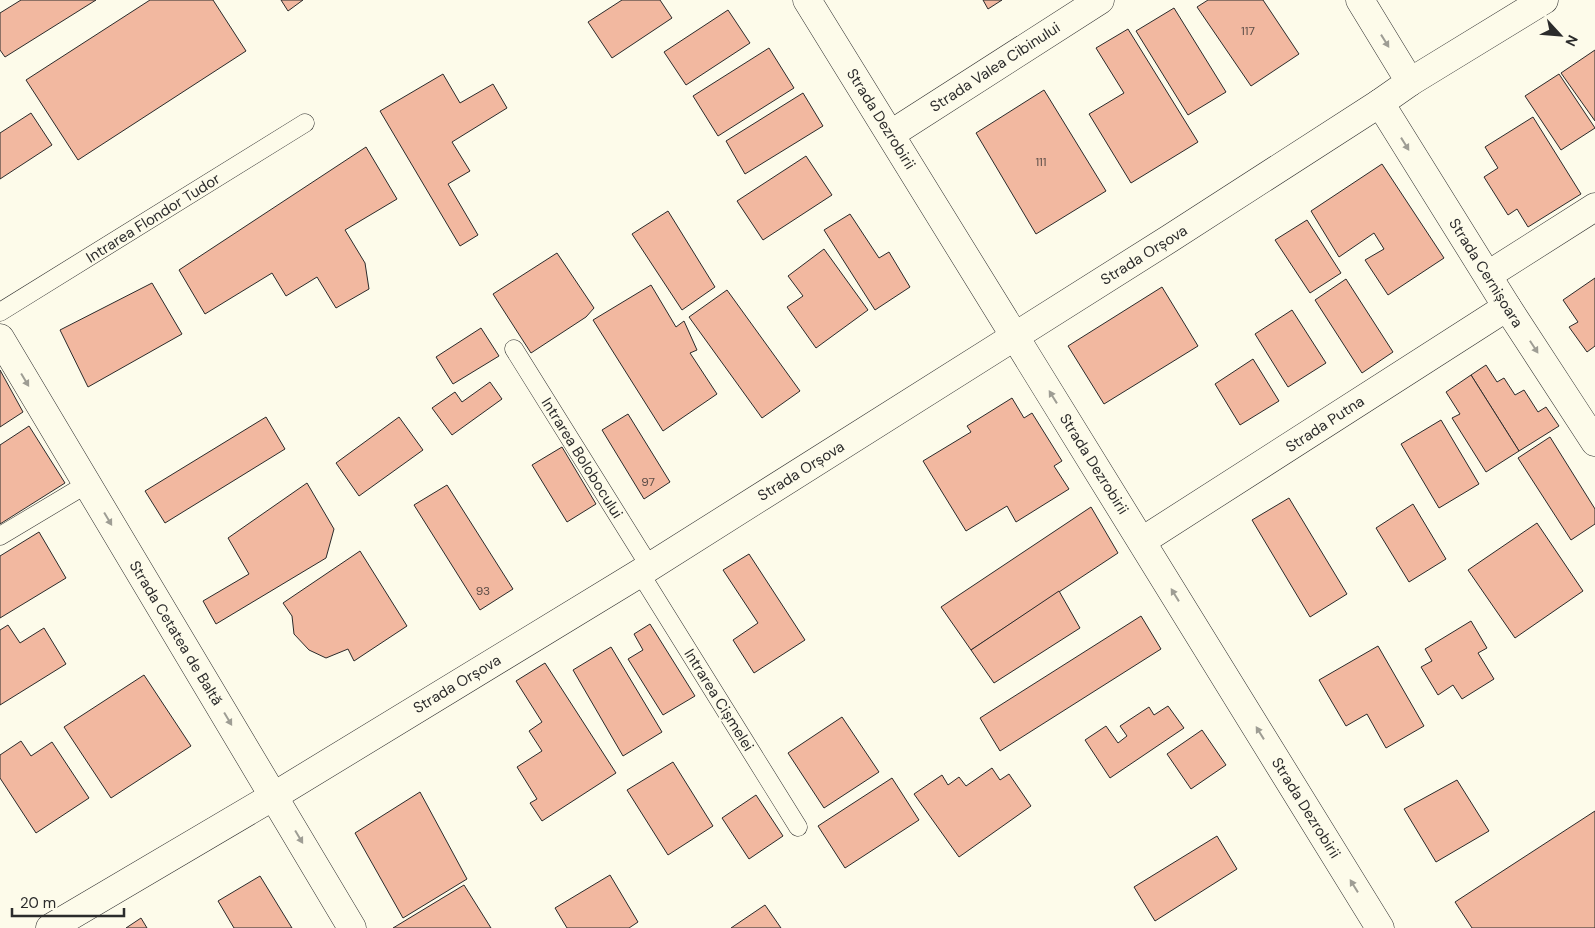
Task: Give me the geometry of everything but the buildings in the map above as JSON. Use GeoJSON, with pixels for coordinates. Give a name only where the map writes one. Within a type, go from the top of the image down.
{"type":"FeatureCollection","features":[{"type":"Feature","properties":{"kind":"street","name":"Strada Dezrobirii"},"geometry":{"type":"LineString","coordinates":[[807,0],[1380,928]]}},
{"type":"Feature","properties":{"kind":"street","name":"Strada Valea Cibinului"},"geometry":{"type":"LineString","coordinates":[[891,134],[1100,0]]}},
{"type":"Feature","properties":{"kind":"street"},"geometry":{"type":"LineString","coordinates":[[1360,0],[1410,82]]}},
{"type":"Feature","properties":{"kind":"street","name":"Strada Orșova"},"geometry":{"type":"LineString","coordinates":[[50,928],[274,796],[645,570],[1169,239],[1410,82],[1544,0]]}},
{"type":"Feature","properties":{"kind":"street","name":"Strada Cernișoara"},"geometry":{"type":"LineString","coordinates":[[1380,103],[1595,442]]}},
{"type":"Feature","properties":{"kind":"street"},"geometry":{"type":"LineString","coordinates":[[1488,275],[1595,207]]}},
{"type":"Feature","properties":{"kind":"street","name":"Strada Putna"},"geometry":{"type":"LineString","coordinates":[[1142,541],[1507,306]]}},
{"type":"Feature","properties":{"kind":"street","name":"Strada Cetatea de Baltă"},"geometry":{"type":"LineString","coordinates":[[0,338],[352,928]]}},
{"type":"Feature","properties":{"kind":"lane","name":"Intrarea Flondor Tudor"},"geometry":{"type":"LineString","coordinates":[[0,312],[305,124]]}},
{"type":"Feature","properties":{"kind":"lane","name":"Intrarea Bolobocului"},"geometry":{"type":"LineString","coordinates":[[514,349],[645,570]]}},
{"type":"Feature","properties":{"kind":"lane"},"geometry":{"type":"LineString","coordinates":[[0,536],[87,484]]}},
{"type":"Feature","properties":{"kind":"lane","name":"Intrarea Cișmelei"},"geometry":{"type":"LineString","coordinates":[[645,570],[798,827]]}}]}
